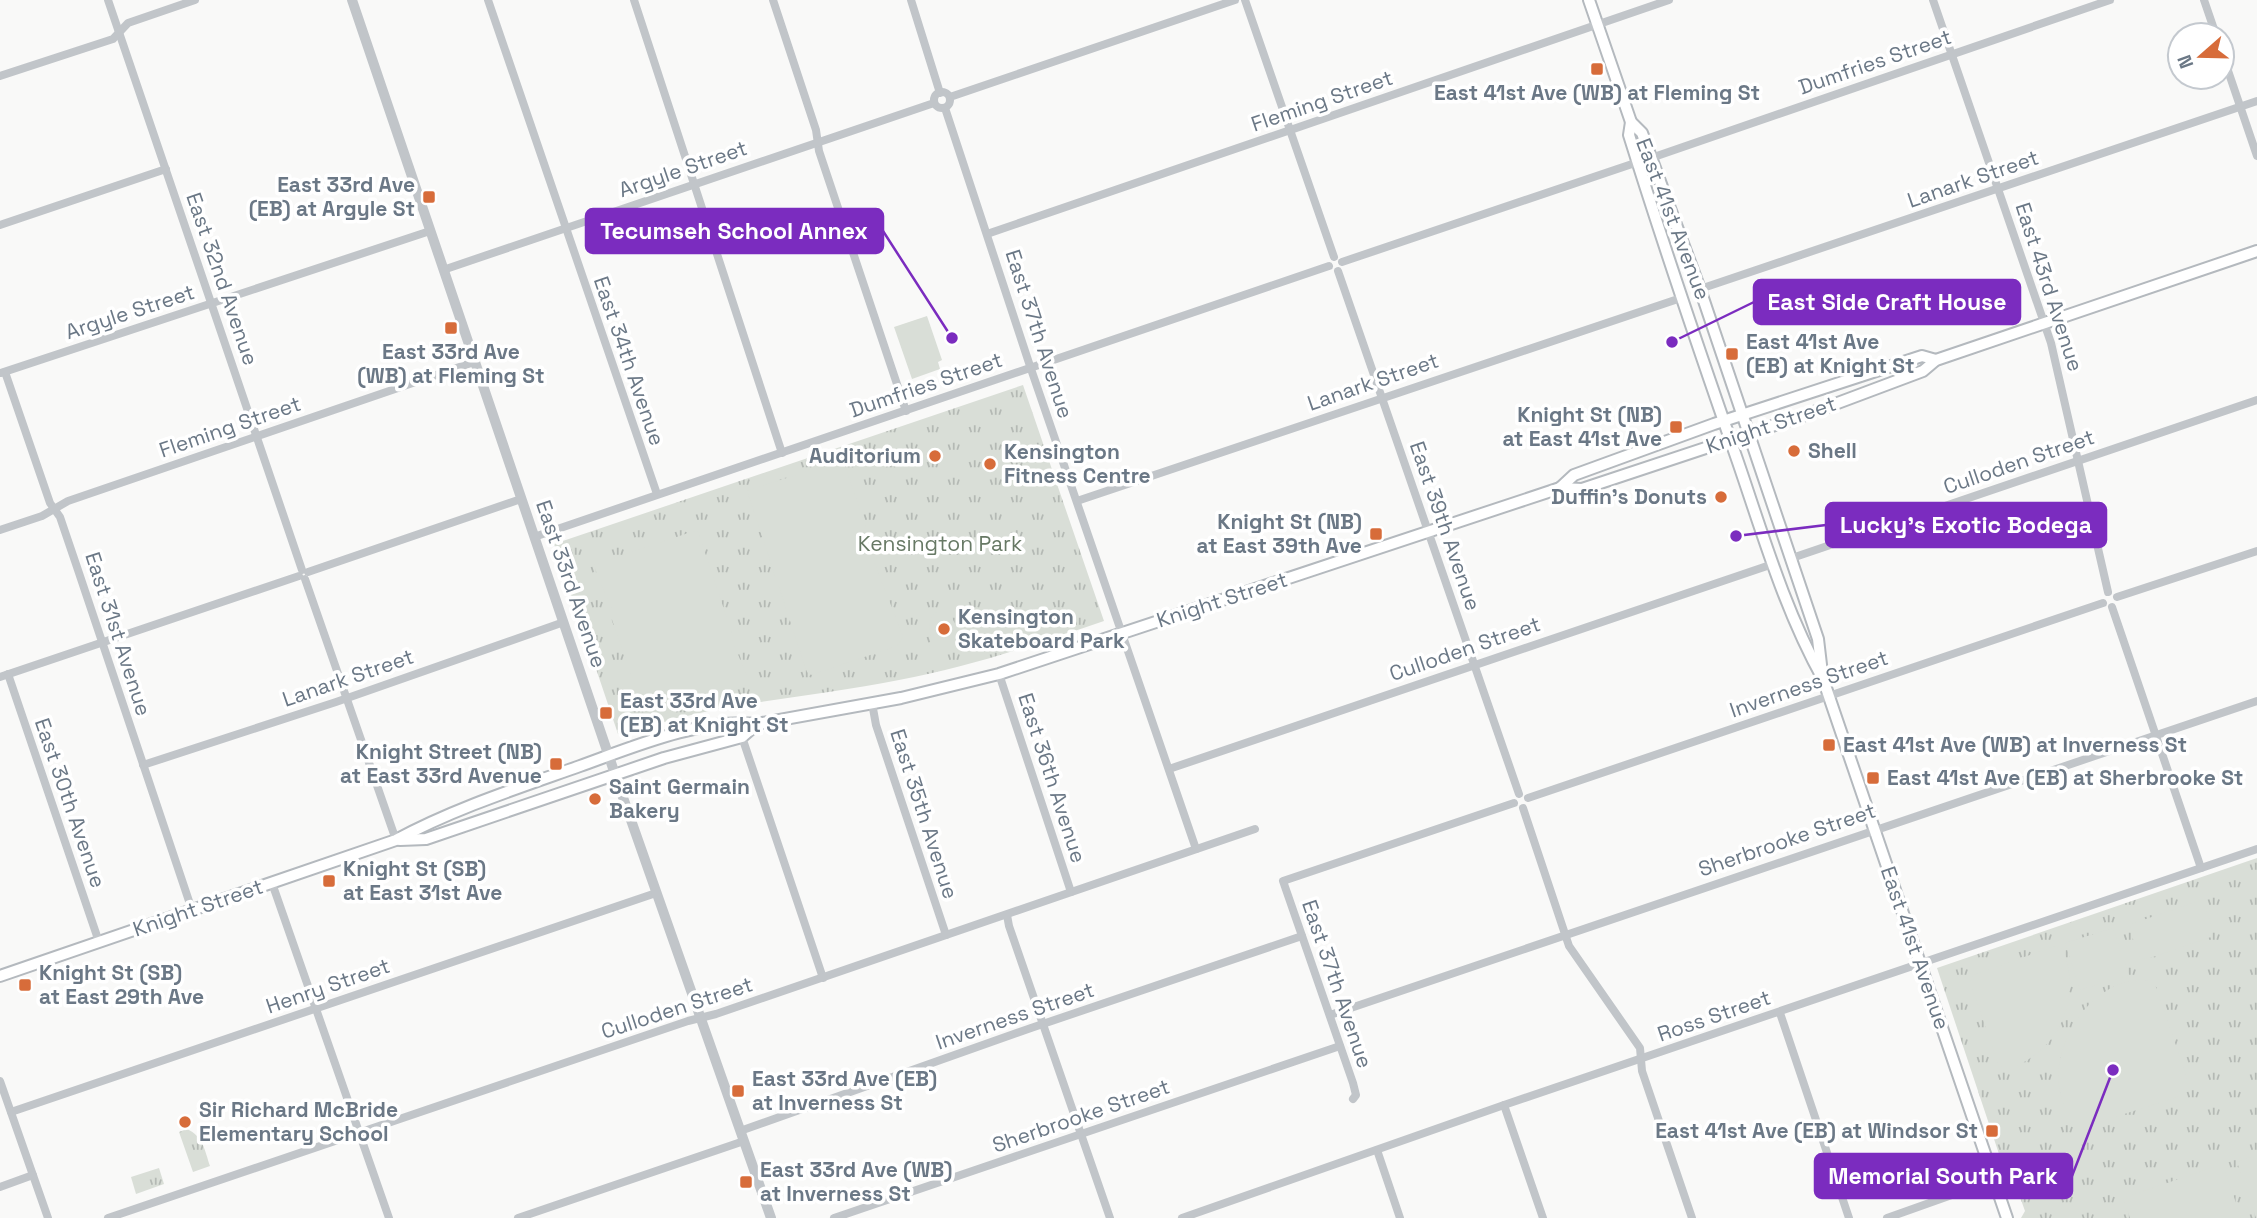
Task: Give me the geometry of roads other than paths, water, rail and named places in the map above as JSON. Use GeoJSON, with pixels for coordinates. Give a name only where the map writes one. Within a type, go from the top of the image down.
{"type":"FeatureCollection","features":[{"type":"Feature","properties":{"kind":"main road","name":"East 41st Avenue"},"geometry":{"type":"LineString","coordinates":[[1589,0],[1631,122],[1642,133],[1700,289],[1818,639],[1823,679]]}},
{"type":"Feature","properties":{"kind":"main road","name":"East 41st Avenue"},"geometry":{"type":"LineString","coordinates":[[1631,122],[1629,135],[1681,298],[1773,564],[1804,644],[1829,695],[2007,1218]]}},
{"type":"Feature","properties":{"kind":"main road","name":"Knight Street"},"geometry":{"type":"LineString","coordinates":[[0,976],[396,841],[422,827],[609,756],[691,731],[739,722],[757,723],[872,703],[999,674],[1560,488],[1582,489],[1749,433],[1923,371],[1936,360],[2257,251]]}},
{"type":"Feature","properties":{"kind":"main road","name":"Knight Street"},"geometry":{"type":"LineString","coordinates":[[1560,488],[1574,475],[1724,421],[1922,356],[1936,360]]}},
{"type":"Feature","properties":{"kind":"main road","name":"Knight Street"},"geometry":{"type":"LineString","coordinates":[[396,841],[426,839],[664,758],[742,737],[757,723]]}},
{"type":"Feature","properties":{"kind":"street","name":"East 32nd Avenue"},"geometry":{"type":"LineString","coordinates":[[108,0],[396,841]]}},
{"type":"Feature","properties":{"kind":"street"},"geometry":{"type":"LineString","coordinates":[[0,76],[113,38],[128,23],[195,0]]}},
{"type":"Feature","properties":{"kind":"street","name":"East 33rd Avenue"},"geometry":{"type":"LineString","coordinates":[[352,0],[615,774],[771,1218]]}},
{"type":"Feature","properties":{"kind":"street","name":"East 34th Avenue"},"geometry":{"type":"LineString","coordinates":[[488,0],[657,494]]}},
{"type":"Feature","properties":{"kind":"street"},"geometry":{"type":"LineString","coordinates":[[634,0],[782,453]]}},
{"type":"Feature","properties":{"kind":"street"},"geometry":{"type":"LineString","coordinates":[[773,0],[906,411]]}},
{"type":"Feature","properties":{"kind":"street"},"geometry":{"type":"LineString","coordinates":[[911,0],[940,93]]}},
{"type":"Feature","properties":{"kind":"street"},"geometry":{"type":"LineString","coordinates":[[950,97],[1234,0]]}},
{"type":"Feature","properties":{"kind":"street"},"geometry":{"type":"LineString","coordinates":[[1245,0],[1290,130],[1338,260],[1342,266],[1338,271],[1334,271],[1329,262],[1338,260],[1638,162]]}},
{"type":"Feature","properties":{"kind":"street","name":"Fleming Street"},"geometry":{"type":"LineString","coordinates":[[987,234],[1669,0]]}},
{"type":"Feature","properties":{"kind":"street","name":"East 43rd Avenue"},"geometry":{"type":"LineString","coordinates":[[1933,0],[2045,323],[2064,393],[2108,592]]}},
{"type":"Feature","properties":{"kind":"street","name":"Dumfries Street"},"geometry":{"type":"LineString","coordinates":[[1651,158],[2110,0]]}},
{"type":"Feature","properties":{"kind":"street"},"geometry":{"type":"LineString","coordinates":[[2204,0],[2211,21]]}},
{"type":"Feature","properties":{"kind":"street"},"geometry":{"type":"LineString","coordinates":[[2235,91],[2257,156]]}},
{"type":"Feature","properties":{"kind":"street"},"geometry":{"type":"LineString","coordinates":[[940,93],[950,97],[949,105],[945,108],[934,103],[934,97],[940,93]]}},
{"type":"Feature","properties":{"kind":"street","name":"Lanark Street"},"geometry":{"type":"LineString","coordinates":[[1700,289],[2257,101]]}},
{"type":"Feature","properties":{"kind":"street","name":"Argyle Street"},"geometry":{"type":"LineString","coordinates":[[443,270],[934,103]]}},
{"type":"Feature","properties":{"kind":"street","name":"East 37th Avenue"},"geometry":{"type":"LineString","coordinates":[[945,108],[1031,369],[1196,849]]}},
{"type":"Feature","properties":{"kind":"street"},"geometry":{"type":"LineString","coordinates":[[0,225],[166,169]]}},
{"type":"Feature","properties":{"kind":"street","name":"Argyle Street"},"geometry":{"type":"LineString","coordinates":[[3,372],[430,231]]}},
{"type":"Feature","properties":{"kind":"street","name":"Dumfries Street"},"geometry":{"type":"LineString","coordinates":[[534,537],[1329,266]]}},
{"type":"Feature","properties":{"kind":"street","name":"East 39th Avenue"},"geometry":{"type":"LineString","coordinates":[[1338,271],[1518,794]]}},
{"type":"Feature","properties":{"kind":"street","name":"Lanark Street"},"geometry":{"type":"LineString","coordinates":[[1077,501],[1681,298]]}},
{"type":"Feature","properties":{"kind":"street","name":"Fleming Street"},"geometry":{"type":"LineString","coordinates":[[0,530],[42,516],[68,501],[474,362]]}},
{"type":"Feature","properties":{"kind":"street","name":"East 31st Avenue"},"geometry":{"type":"LineString","coordinates":[[3,372],[53,509],[60,517],[192,910]]}},
{"type":"Feature","properties":{"kind":"street","name":"Culloden Street"},"geometry":{"type":"LineString","coordinates":[[1792,558],[2257,400]]}},
{"type":"Feature","properties":{"kind":"street"},"geometry":{"type":"LineString","coordinates":[[4,675],[521,499]]}},
{"type":"Feature","properties":{"kind":"street"},"geometry":{"type":"LineString","coordinates":[[2118,597],[2257,551]]}},
{"type":"Feature","properties":{"kind":"street","name":"Culloden Street"},"geometry":{"type":"LineString","coordinates":[[1169,769],[1773,564]]}},
{"type":"Feature","properties":{"kind":"street"},"geometry":{"type":"LineString","coordinates":[[2108,592],[2118,597],[2117,604],[2112,607],[2106,607],[2103,603],[2103,596],[2108,592]]}},
{"type":"Feature","properties":{"kind":"street","name":"Inverness Street"},"geometry":{"type":"LineString","coordinates":[[1528,798],[2103,603]]}},
{"type":"Feature","properties":{"kind":"street"},"geometry":{"type":"LineString","coordinates":[[2112,607],[2201,868]]}},
{"type":"Feature","properties":{"kind":"street","name":"Lanark Street"},"geometry":{"type":"LineString","coordinates":[[143,765],[564,622]]}},
{"type":"Feature","properties":{"kind":"street","name":"East 36th Avenue"},"geometry":{"type":"LineString","coordinates":[[999,674],[1071,892]]}},
{"type":"Feature","properties":{"kind":"street","name":"East 30th Avenue"},"geometry":{"type":"LineString","coordinates":[[4,675],[99,942]]}},
{"type":"Feature","properties":{"kind":"street","name":"Sherbrooke Street"},"geometry":{"type":"LineString","coordinates":[[1329,1015],[2257,701]]}},
{"type":"Feature","properties":{"kind":"street","name":"East 35th Avenue"},"geometry":{"type":"LineString","coordinates":[[872,703],[876,724],[946,935]]}},
{"type":"Feature","properties":{"kind":"street"},"geometry":{"type":"LineString","coordinates":[[742,737],[823,978]]}},
{"type":"Feature","properties":{"kind":"street"},"geometry":{"type":"LineString","coordinates":[[1518,794],[1524,794],[1528,798],[1528,804],[1523,808],[1514,803],[1514,797],[1518,794]]}},
{"type":"Feature","properties":{"kind":"street","name":"East 37th Avenue"},"geometry":{"type":"LineString","coordinates":[[1353,1099],[1356,1095],[1283,881],[1514,803]]}},
{"type":"Feature","properties":{"kind":"street"},"geometry":{"type":"LineString","coordinates":[[1523,808],[1565,935],[1640,1048],[1642,1071],[1692,1218]]}},
{"type":"Feature","properties":{"kind":"street","name":"Culloden Street"},"geometry":{"type":"LineString","coordinates":[[108,1218],[823,978],[1255,829]]}},
{"type":"Feature","properties":{"kind":"street","name":"Ross Street"},"geometry":{"type":"LineString","coordinates":[[1182,1218],[1504,1105],[2257,849]]}},
{"type":"Feature","properties":{"kind":"street"},"geometry":{"type":"LineString","coordinates":[[272,883],[389,1218]]}},
{"type":"Feature","properties":{"kind":"street","name":"Henry Street"},"geometry":{"type":"LineString","coordinates":[[11,1112],[656,893]]}},
{"type":"Feature","properties":{"kind":"street"},"geometry":{"type":"LineString","coordinates":[[1007,915],[1110,1218]]}},
{"type":"Feature","properties":{"kind":"street","name":"Inverness Street"},"geometry":{"type":"LineString","coordinates":[[518,1218],[1043,1024],[1302,936]]}},
{"type":"Feature","properties":{"kind":"street"},"geometry":{"type":"LineString","coordinates":[[1780,1013],[1849,1218]]}},
{"type":"Feature","properties":{"kind":"street","name":"Sherbrooke Street"},"geometry":{"type":"LineString","coordinates":[[834,1218],[1340,1046]]}},
{"type":"Feature","properties":{"kind":"street"},"geometry":{"type":"LineString","coordinates":[[0,1081],[48,1218]]}},
{"type":"Feature","properties":{"kind":"street"},"geometry":{"type":"LineString","coordinates":[[1504,1105],[1542,1218]]}},
{"type":"Feature","properties":{"kind":"street"},"geometry":{"type":"LineString","coordinates":[[1377,1150],[1400,1218]]}},
{"type":"Feature","properties":{"kind":"street"},"geometry":{"type":"LineString","coordinates":[[0,1187],[33,1175]]}},
{"type":"Feature","properties":{"kind":"street"},"geometry":{"type":"LineString","coordinates":[[1887,1218],[1994,1180]]}},
{"type":"Feature","properties":{"kind":"place","name":"East 41st Ave (WB) at Fleming St"},"geometry":{"type":"Point","coordinates":[1597,69]}},
{"type":"Feature","properties":{"kind":"place","name":"East 33rd Ave (EB) at Argyle St"},"geometry":{"type":"Point","coordinates":[429,197]}},
{"type":"Feature","properties":{"kind":"place","name":"East 33rd Ave (WB) at Fleming St"},"geometry":{"type":"Point","coordinates":[451,328]}},
{"type":"Feature","properties":{"kind":"place","name":"Tecumseh School Annex"},"geometry":{"type":"Point","coordinates":[952,338]}},
{"type":"Feature","properties":{"kind":"place","name":"East Side Craft House"},"geometry":{"type":"Point","coordinates":[1672,342]}},
{"type":"Feature","properties":{"kind":"place","name":"East 41st Ave (EB) at Knight St"},"geometry":{"type":"Point","coordinates":[1732,354]}},
{"type":"Feature","properties":{"kind":"place","name":"Knight St (NB) at East 41st Ave"},"geometry":{"type":"Point","coordinates":[1676,427]}},
{"type":"Feature","properties":{"kind":"place","name":"Shell"},"geometry":{"type":"Point","coordinates":[1794,451]}},
{"type":"Feature","properties":{"kind":"place","name":"Auditorium"},"geometry":{"type":"Point","coordinates":[935,456]}},
{"type":"Feature","properties":{"kind":"place","name":"Kensington Fitness Centre"},"geometry":{"type":"Point","coordinates":[990,464]}},
{"type":"Feature","properties":{"kind":"place","name":"Duffin's Donuts"},"geometry":{"type":"Point","coordinates":[1721,497]}},
{"type":"Feature","properties":{"kind":"place","name":"Knight St (NB) at East 39th Ave"},"geometry":{"type":"Point","coordinates":[1376,534]}},
{"type":"Feature","properties":{"kind":"place","name":"Lucky's Exotic Bodega"},"geometry":{"type":"Point","coordinates":[1736,536]}},
{"type":"Feature","properties":{"kind":"place","name":"Kensington Skateboard Park"},"geometry":{"type":"Point","coordinates":[944,629]}},
{"type":"Feature","properties":{"kind":"place","name":"East 33rd Ave (EB) at Knight St"},"geometry":{"type":"Point","coordinates":[606,713]}},
{"type":"Feature","properties":{"kind":"place","name":"East 41st Ave (WB) at Inverness St"},"geometry":{"type":"Point","coordinates":[1829,745]}},
{"type":"Feature","properties":{"kind":"place","name":"Knight Street (NB) at East 33rd Avenue"},"geometry":{"type":"Point","coordinates":[556,764]}},
{"type":"Feature","properties":{"kind":"place","name":"East 41st Ave (EB) at Sherbrooke St"},"geometry":{"type":"Point","coordinates":[1873,778]}},
{"type":"Feature","properties":{"kind":"place","name":"Saint Germain Bakery"},"geometry":{"type":"Point","coordinates":[595,799]}},
{"type":"Feature","properties":{"kind":"place","name":"Knight St (SB) at East 31st Ave"},"geometry":{"type":"Point","coordinates":[329,881]}},
{"type":"Feature","properties":{"kind":"place","name":"Knight St (SB) at East 29th Ave"},"geometry":{"type":"Point","coordinates":[25,985]}},
{"type":"Feature","properties":{"kind":"place","name":"Memorial South Park"},"geometry":{"type":"Point","coordinates":[2113,1070]}},
{"type":"Feature","properties":{"kind":"place","name":"East 33rd Ave (EB) at Inverness St"},"geometry":{"type":"Point","coordinates":[738,1091]}},
{"type":"Feature","properties":{"kind":"place","name":"Sir Richard McBride Elementary School"},"geometry":{"type":"Point","coordinates":[185,1122]}},
{"type":"Feature","properties":{"kind":"place","name":"East 41st Ave (EB) at Windsor St"},"geometry":{"type":"Point","coordinates":[1992,1131]}},
{"type":"Feature","properties":{"kind":"place","name":"East 33rd Ave (WB) at Inverness St"},"geometry":{"type":"Point","coordinates":[746,1182]}},
{"type":"Feature","properties":{"kind":"park label","name":"Kensington Park"},"geometry":{"type":"Point","coordinates":[940,544]}}]}
